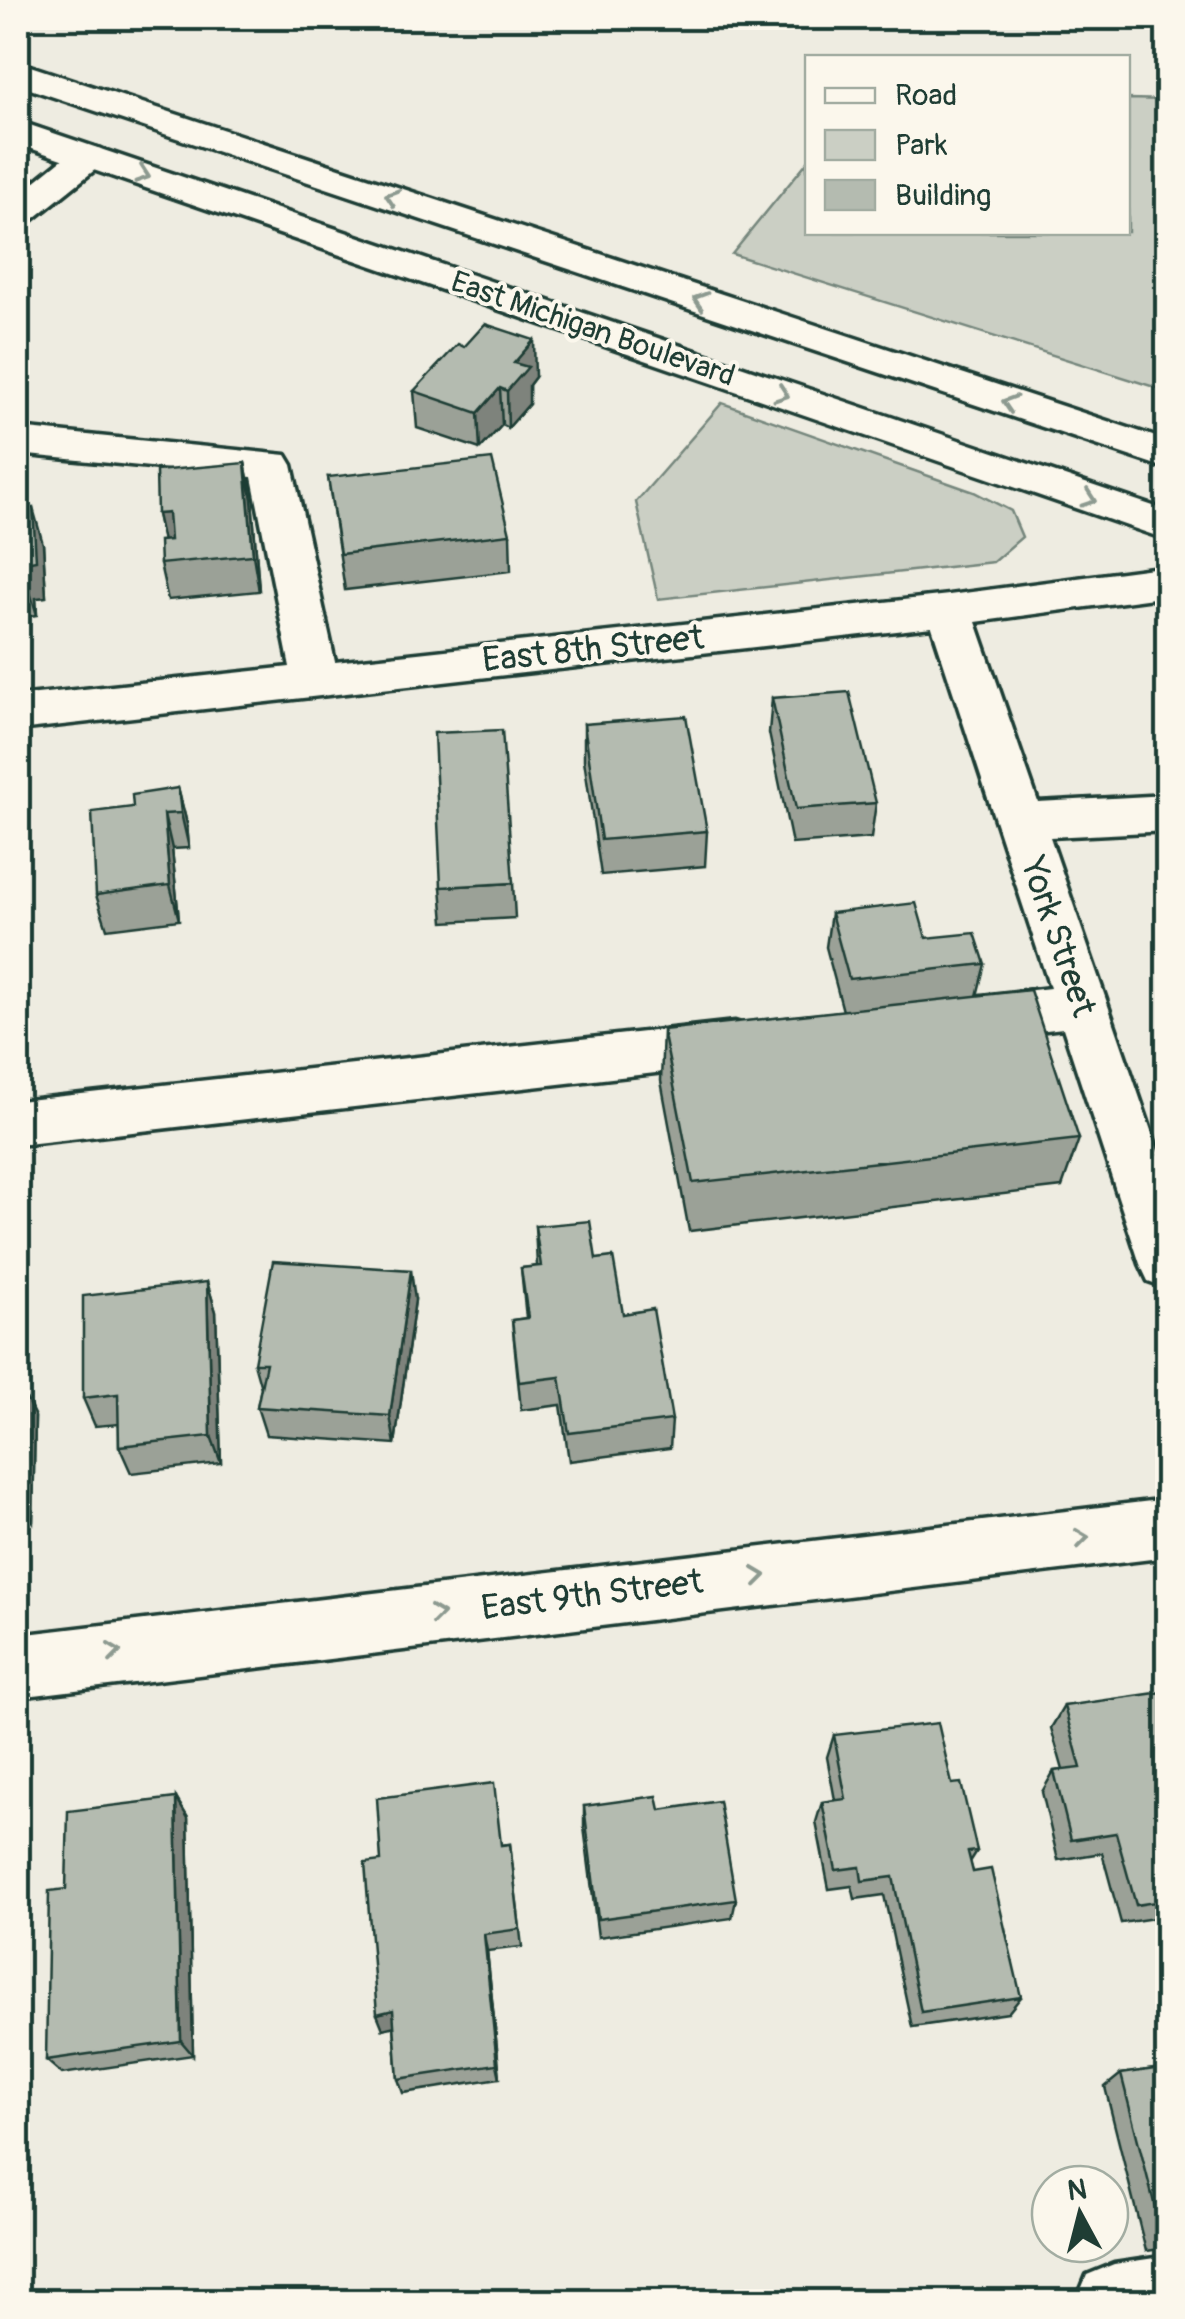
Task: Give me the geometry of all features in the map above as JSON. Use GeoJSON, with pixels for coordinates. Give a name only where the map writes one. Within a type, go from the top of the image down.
{"type":"FeatureCollection","features":[{"type":"Feature","properties":{"kind":"main road","name":"East Michigan Boulevard"},"geometry":{"type":"LineString","coordinates":[[18,73],[1168,456]]}},
{"type":"Feature","properties":{"kind":"main road","name":"East Michigan Boulevard"},"geometry":{"type":"LineString","coordinates":[[18,132],[1168,526]]}},
{"type":"Feature","properties":{"kind":"main road"},"geometry":{"type":"LineString","coordinates":[[18,212],[88,156]]}},
{"type":"Feature","properties":{"kind":"main road"},"geometry":{"type":"LineString","coordinates":[[18,441],[271,465],[316,680]]}},
{"type":"Feature","properties":{"kind":"main road","name":"East 8th Street"},"geometry":{"type":"LineString","coordinates":[[18,713],[949,610],[1168,581]]}},
{"type":"Feature","properties":{"kind":"main road","name":"York Street"},"geometry":{"type":"LineString","coordinates":[[949,610],[1168,1264]]}},
{"type":"Feature","properties":{"kind":"main road"},"geometry":{"type":"LineString","coordinates":[[1019,821],[1168,813]]}},
{"type":"Feature","properties":{"kind":"main road"},"geometry":{"type":"LineString","coordinates":[[914,1024],[1080,1005]]}},
{"type":"Feature","properties":{"kind":"main road"},"geometry":{"type":"LineString","coordinates":[[18,1123],[780,1038]]}},
{"type":"Feature","properties":{"kind":"main road","name":"East 9th Street"},"geometry":{"type":"LineString","coordinates":[[18,1666],[1168,1528]]}},
{"type":"Feature","properties":{"kind":"main road"},"geometry":{"type":"LineString","coordinates":[[1114,2302],[1168,2294]]}},
{"type":"Feature","properties":{"kind":"green space"},"geometry":{"type":"Polygon","coordinates":[[[1130,99],[1167,100],[1167,391],[732,254],[805,164],[805,235],[1130,235],[1130,99]]]}},
{"type":"Feature","properties":{"kind":"green space"},"geometry":{"type":"Polygon","coordinates":[[[722,403],[974,492],[1011,511],[1022,537],[993,562],[658,599],[636,502],[722,403]]]}},
{"type":"Feature","properties":{"kind":"building"},"geometry":{"type":"Polygon","coordinates":[[[485,324],[534,340],[514,363],[528,367],[507,391],[500,388],[478,413],[414,391],[458,344],[464,347],[485,324]]]}},
{"type":"Feature","properties":{"kind":"building"},"geometry":{"type":"Polygon","coordinates":[[[492,459],[510,534],[340,554],[328,477],[492,459]]]}},
{"type":"Feature","properties":{"kind":"building"},"geometry":{"type":"Polygon","coordinates":[[[245,463],[253,555],[160,564],[159,541],[170,540],[168,513],[157,514],[156,471],[245,463]]]}},
{"type":"Feature","properties":{"kind":"building"},"geometry":{"type":"Polygon","coordinates":[[[33,508],[36,560],[25,562],[26,579],[18,580],[18,510],[33,508]]]}},
{"type":"Feature","properties":{"kind":"building"},"geometry":{"type":"Polygon","coordinates":[[[849,692],[876,803],[796,809],[772,698],[849,692]]]}},
{"type":"Feature","properties":{"kind":"building"},"geometry":{"type":"Polygon","coordinates":[[[686,716],[707,831],[601,840],[584,724],[686,716]]]}},
{"type":"Feature","properties":{"kind":"building"},"geometry":{"type":"Polygon","coordinates":[[[502,730],[513,883],[441,887],[434,733],[502,730]]]}},
{"type":"Feature","properties":{"kind":"building"},"geometry":{"type":"Polygon","coordinates":[[[178,788],[181,813],[164,814],[170,885],[96,895],[92,812],[133,807],[132,795],[178,788]]]}},
{"type":"Feature","properties":{"kind":"building"},"geometry":{"type":"Polygon","coordinates":[[[916,903],[926,938],[975,933],[985,964],[849,979],[831,913],[916,903]]]}},
{"type":"Feature","properties":{"kind":"building"},"geometry":{"type":"Polygon","coordinates":[[[1030,990],[1079,1139],[693,1183],[663,1030],[1030,990]]]}},
{"type":"Feature","properties":{"kind":"building"},"geometry":{"type":"Polygon","coordinates":[[[590,1221],[596,1259],[613,1257],[623,1314],[653,1309],[672,1420],[569,1433],[560,1377],[519,1382],[512,1320],[528,1318],[521,1268],[541,1266],[535,1226],[590,1221]]]}},
{"type":"Feature","properties":{"kind":"building"},"geometry":{"type":"Polygon","coordinates":[[[273,1261],[411,1270],[390,1416],[257,1407],[266,1363],[254,1363],[273,1261]]]}},
{"type":"Feature","properties":{"kind":"building"},"geometry":{"type":"Polygon","coordinates":[[[207,1282],[211,1436],[119,1446],[118,1394],[83,1398],[83,1296],[207,1282]]]}},
{"type":"Feature","properties":{"kind":"building"},"geometry":{"type":"Polygon","coordinates":[[[21,1388],[18,1494],[18,1389],[21,1388]]]}},
{"type":"Feature","properties":{"kind":"building"},"geometry":{"type":"Polygon","coordinates":[[[1163,1692],[1168,1706],[1168,1900],[1136,1905],[1116,1833],[1071,1840],[1054,1771],[1081,1768],[1064,1706],[1163,1692]]]}},
{"type":"Feature","properties":{"kind":"building"},"geometry":{"type":"Polygon","coordinates":[[[938,1723],[952,1784],[961,1783],[977,1851],[968,1852],[973,1872],[991,1869],[1021,1997],[921,2012],[893,1877],[862,1881],[860,1867],[836,1870],[822,1802],[846,1799],[834,1735],[938,1723]]]}},
{"type":"Feature","properties":{"kind":"building"},"geometry":{"type":"Polygon","coordinates":[[[494,1783],[501,1845],[510,1844],[520,1929],[484,1934],[497,2064],[398,2079],[393,2010],[377,2014],[365,1863],[381,1861],[377,1798],[494,1783]]]}},
{"type":"Feature","properties":{"kind":"building"},"geometry":{"type":"Polygon","coordinates":[[[657,1796],[660,1810],[719,1801],[736,1900],[598,1919],[584,1806],[657,1796]]]}},
{"type":"Feature","properties":{"kind":"building"},"geometry":{"type":"Polygon","coordinates":[[[176,1798],[181,2041],[46,2060],[49,1891],[66,1889],[68,1811],[176,1798]]]}},
{"type":"Feature","properties":{"kind":"building"},"geometry":{"type":"Polygon","coordinates":[[[1168,2067],[1168,2241],[1164,2242],[1121,2074],[1168,2067]]]}}]}
